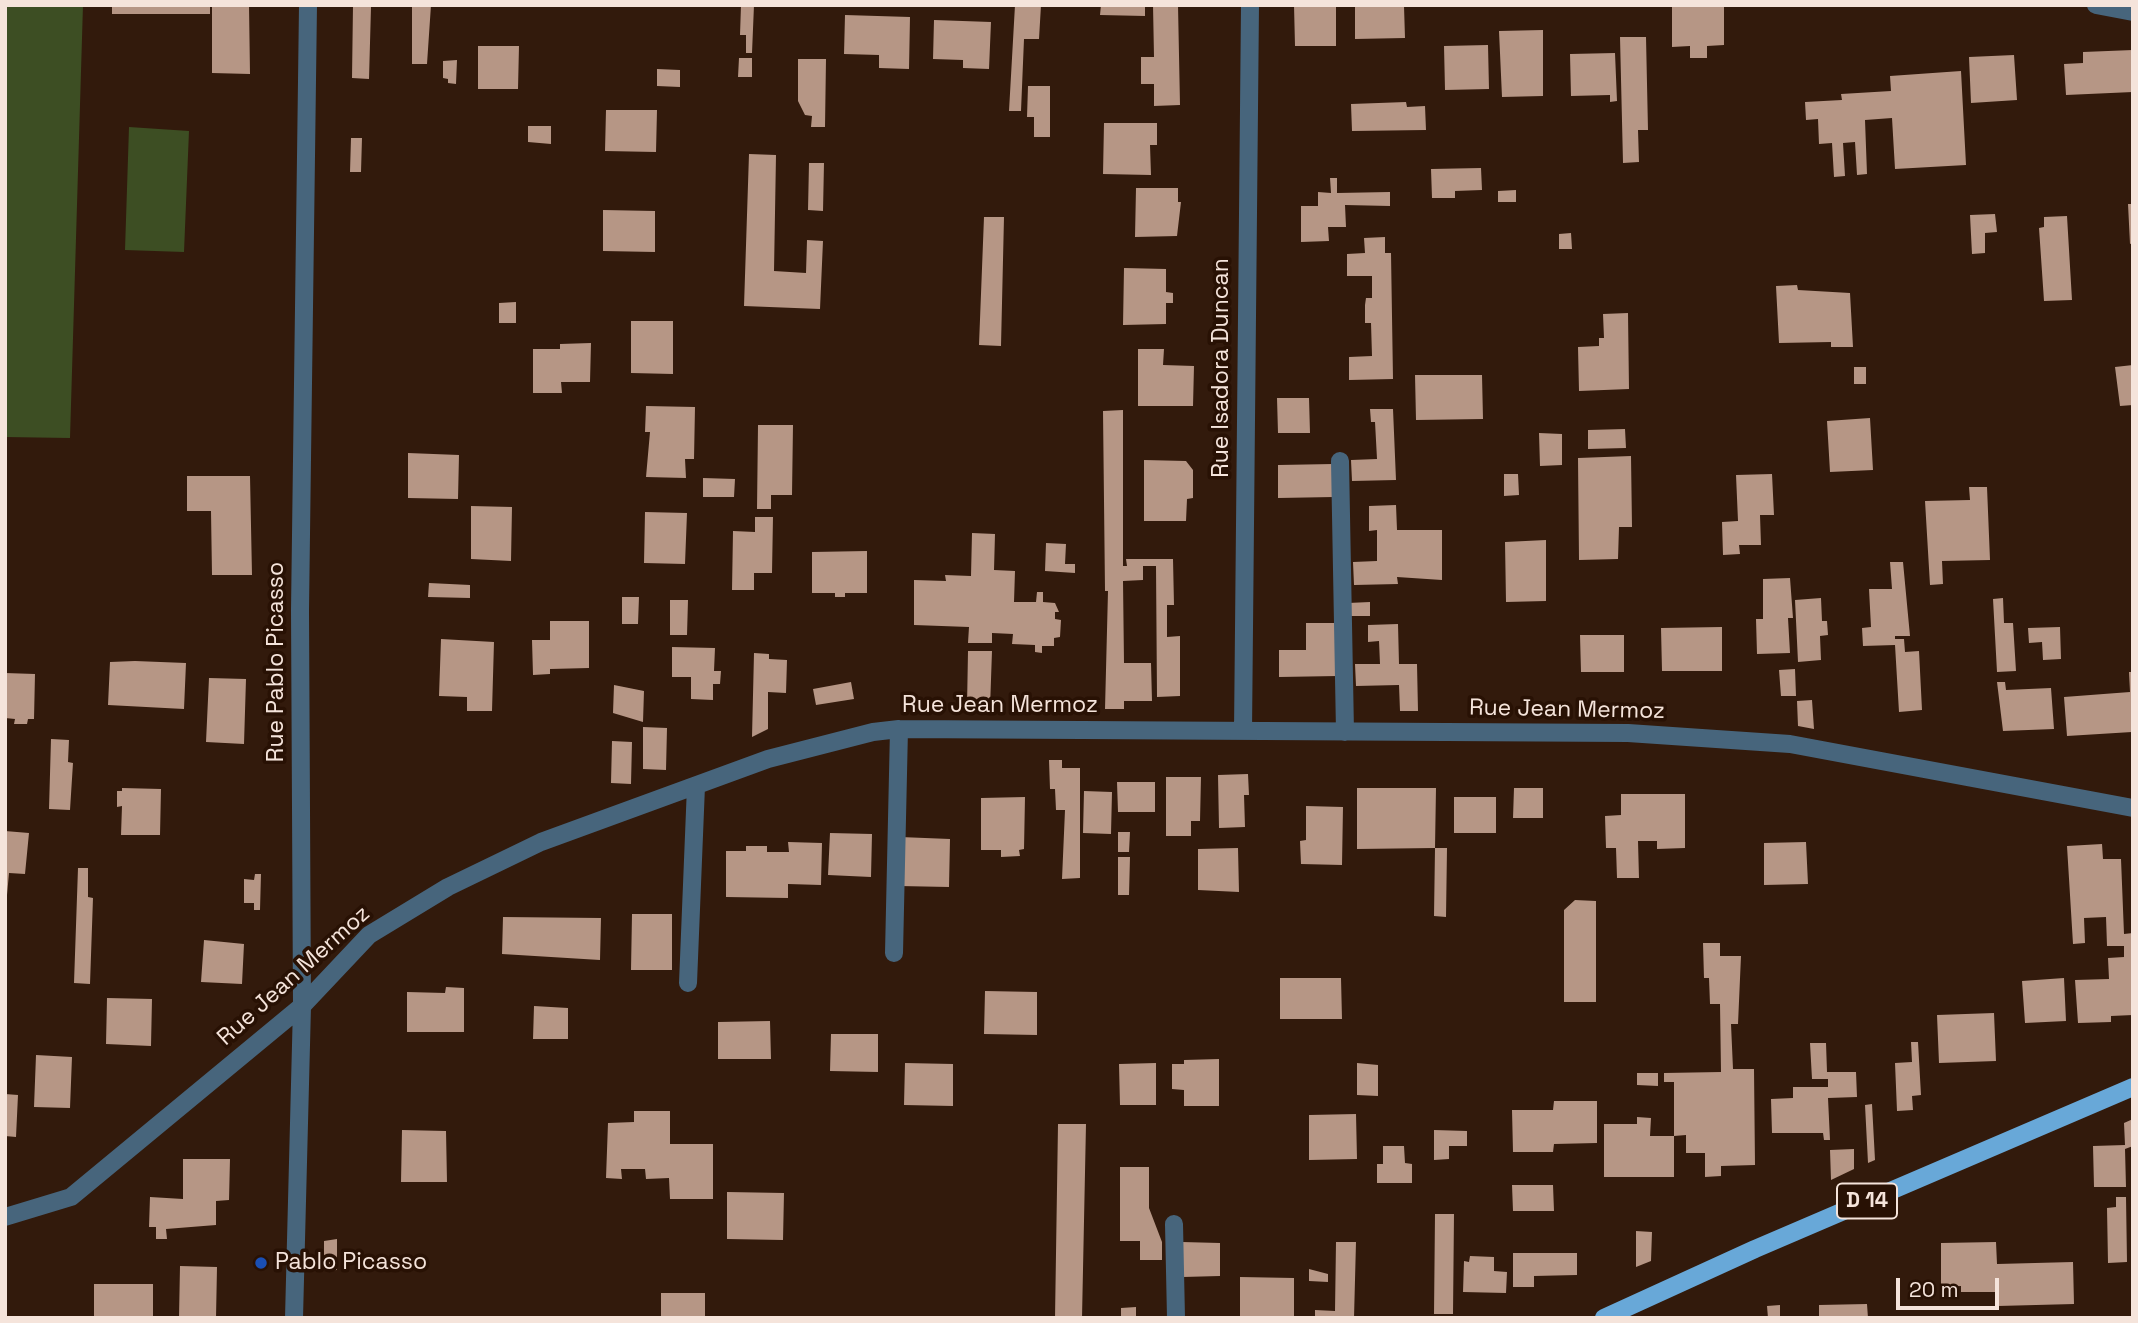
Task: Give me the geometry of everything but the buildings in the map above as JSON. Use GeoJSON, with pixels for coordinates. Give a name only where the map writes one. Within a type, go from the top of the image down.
{"type":"FeatureCollection","features":[{"type":"Feature","properties":{"kind":"main road","name":"D 14"},"geometry":{"type":"LineString","coordinates":[[1604,1318],[1755,1249],[2133,1087]]}},
{"type":"Feature","properties":{"kind":"street","name":"Rue Pablo Picasso"},"geometry":{"type":"LineString","coordinates":[[294,1318],[302,1006],[300,610],[308,5]]}},
{"type":"Feature","properties":{"kind":"street","name":"Rue Isadora Duncan"},"geometry":{"type":"LineString","coordinates":[[1243,732],[1250,5]]}},
{"type":"Feature","properties":{"kind":"street"},"geometry":{"type":"LineString","coordinates":[[2096,5],[2133,12]]}},
{"type":"Feature","properties":{"kind":"street"},"geometry":{"type":"LineString","coordinates":[[1340,461],[1345,732]]}},
{"type":"Feature","properties":{"kind":"street","name":"Rue Jean Mermoz"},"geometry":{"type":"LineString","coordinates":[[5,1217],[71,1197],[302,1006],[369,935],[448,887],[541,842],[823,743],[899,729],[1628,733],[1790,744],[2133,808]]}},
{"type":"Feature","properties":{"kind":"street"},"geometry":{"type":"LineString","coordinates":[[894,953],[899,729]]}},
{"type":"Feature","properties":{"kind":"street"},"geometry":{"type":"LineString","coordinates":[[688,983],[696,786]]}},
{"type":"Feature","properties":{"kind":"street"},"geometry":{"type":"LineString","coordinates":[[1174,1224],[1177,1318]]}},
{"type":"Feature","properties":{"kind":"green space"},"geometry":{"type":"Polygon","coordinates":[[[5,5],[83,5],[70,438],[5,437],[5,5]]]}},
{"type":"Feature","properties":{"kind":"green space"},"geometry":{"type":"Polygon","coordinates":[[[129,127],[189,131],[184,252],[125,250],[129,127]]]}},
{"type":"Feature","properties":{"kind":"place","name":"Pablo Picasso"},"geometry":{"type":"Point","coordinates":[261,1263]}}]}
